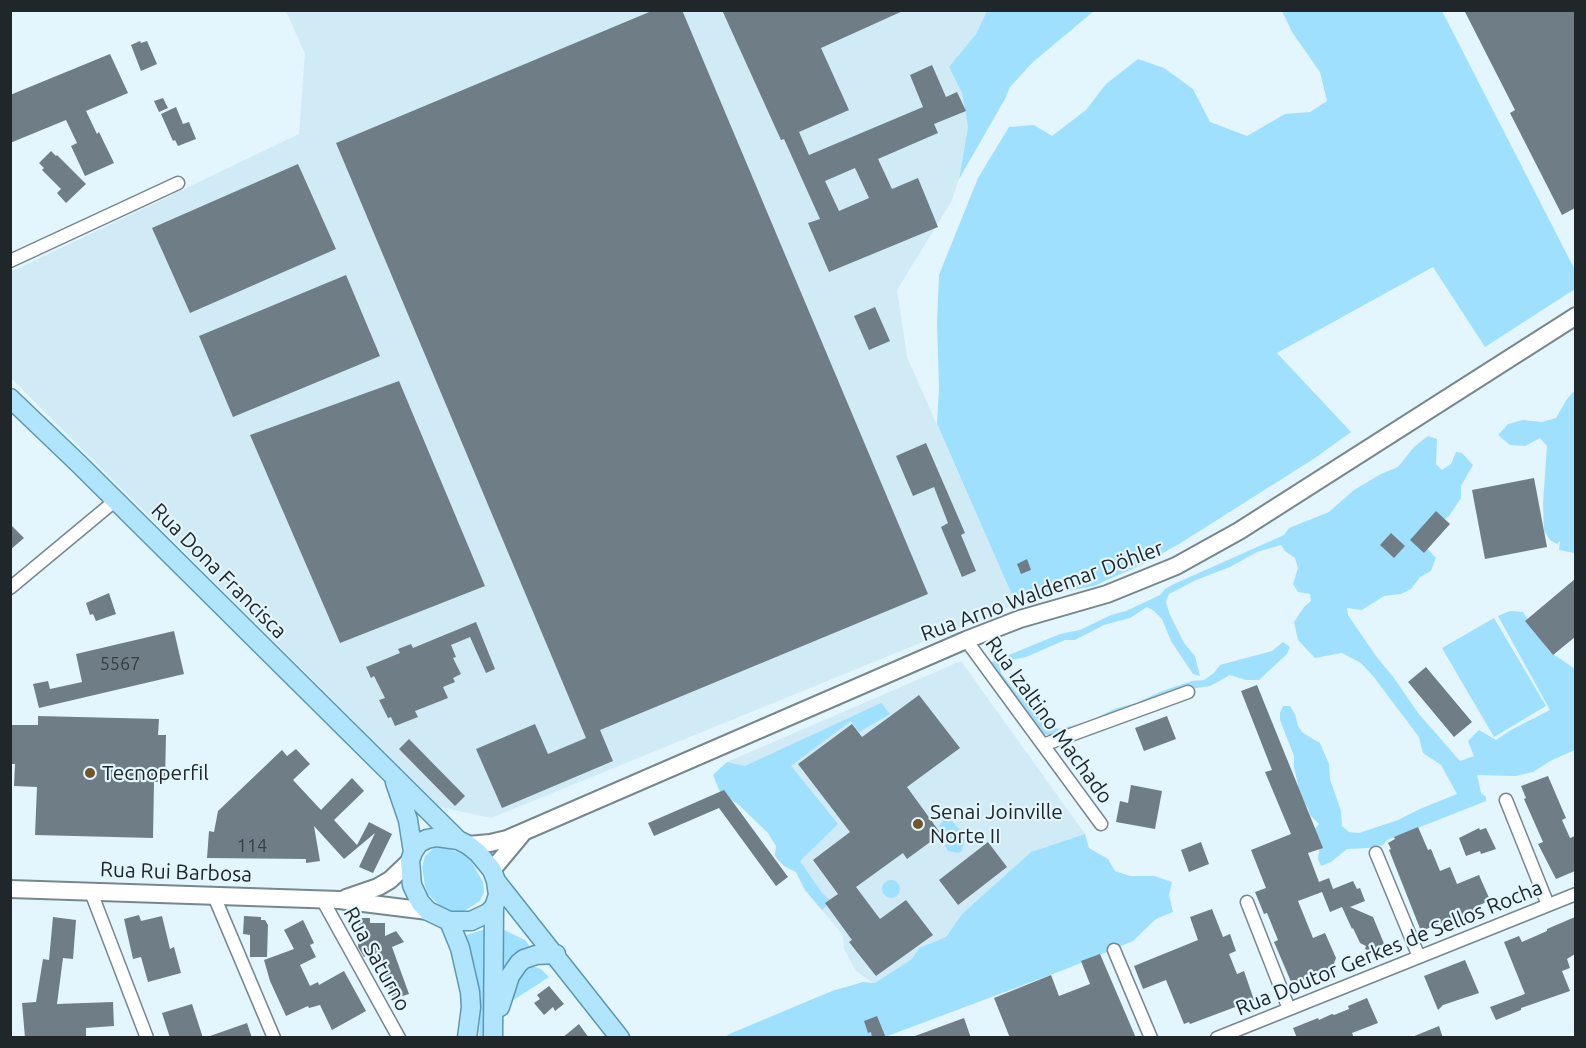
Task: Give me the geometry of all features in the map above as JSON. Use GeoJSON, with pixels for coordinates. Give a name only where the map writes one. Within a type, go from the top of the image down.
{"type":"FeatureCollection","features":[{"type":"Feature","properties":{"kind":"main road","name":"Rua Arno Waldemar Döhler"},"geometry":{"type":"LineString","coordinates":[[463,842],[490,843],[523,832],[966,640],[1020,619],[1070,606],[1159,574],[1239,531],[1575,316]]}},
{"type":"Feature","properties":{"kind":"main road","name":"Rua Dona Francisca"},"geometry":{"type":"LineString","coordinates":[[10,398],[116,500],[393,778],[463,842]]}},
{"type":"Feature","properties":{"kind":"main road","name":"Rua Dona Francisca"},"geometry":{"type":"LineString","coordinates":[[393,778],[408,820],[412,856]]}},
{"type":"Feature","properties":{"kind":"main road","name":"Rua Arno Waldemar Döhler"},"geometry":{"type":"LineString","coordinates":[[494,875],[523,832]]}},
{"type":"Feature","properties":{"kind":"main road"},"geometry":{"type":"LineString","coordinates":[[494,907],[488,913],[471,921],[449,921],[428,911],[416,896],[412,885],[412,856],[419,843],[437,837],[463,842],[478,853],[620,1038]]}},
{"type":"Feature","properties":{"kind":"main road","name":"Rua Rui Barbosa"},"geometry":{"type":"LineString","coordinates":[[339,900],[378,887],[390,880],[412,856]]}},
{"type":"Feature","properties":{"kind":"main road"},"geometry":{"type":"LineString","coordinates":[[493,1033],[494,907],[498,895],[494,875]]}},
{"type":"Feature","properties":{"kind":"main road","name":"Rua Rui Barbosa"},"geometry":{"type":"LineString","coordinates":[[10,889],[322,899],[428,911]]}},
{"type":"Feature","properties":{"kind":"main road"},"geometry":{"type":"LineString","coordinates":[[494,907],[540,935]]}},
{"type":"Feature","properties":{"kind":"main road"},"geometry":{"type":"LineString","coordinates":[[449,921],[460,948],[470,992],[471,1007],[467,1038]]}},
{"type":"Feature","properties":{"kind":"main road"},"geometry":{"type":"LineString","coordinates":[[493,1033],[505,989],[514,968],[524,959],[536,955],[556,954]]}},
{"type":"Feature","properties":{"kind":"street"},"geometry":{"type":"LineString","coordinates":[[10,261],[178,183]]}},
{"type":"Feature","properties":{"kind":"street"},"geometry":{"type":"LineString","coordinates":[[10,588],[116,500]]}},
{"type":"Feature","properties":{"kind":"street","name":"Rua Izaltino Machado"},"geometry":{"type":"LineString","coordinates":[[966,640],[1101,824]]}},
{"type":"Feature","properties":{"kind":"street"},"geometry":{"type":"LineString","coordinates":[[1043,745],[1188,692]]}},
{"type":"Feature","properties":{"kind":"street"},"geometry":{"type":"LineString","coordinates":[[1506,800],[1548,905]]}},
{"type":"Feature","properties":{"kind":"street"},"geometry":{"type":"LineString","coordinates":[[1376,853],[1419,957]]}},
{"type":"Feature","properties":{"kind":"street"},"geometry":{"type":"LineString","coordinates":[[91,892],[147,1038]]}},
{"type":"Feature","properties":{"kind":"street","name":"Rua Doutor Gerkes de Sellos Rocha"},"geometry":{"type":"LineString","coordinates":[[1217,1038],[1575,894]]}},
{"type":"Feature","properties":{"kind":"street"},"geometry":{"type":"LineString","coordinates":[[214,896],[274,1038]]}},
{"type":"Feature","properties":{"kind":"street","name":"Rua Saturno"},"geometry":{"type":"LineString","coordinates":[[322,899],[399,1038]]}},
{"type":"Feature","properties":{"kind":"street"},"geometry":{"type":"LineString","coordinates":[[1247,902],[1289,1009]]}},
{"type":"Feature","properties":{"kind":"street"},"geometry":{"type":"LineString","coordinates":[[1114,950],[1151,1038]]}},
{"type":"Feature","properties":{"kind":"shaded area"},"geometry":{"type":"Polygon","coordinates":[[[286,11],[987,11],[976,34],[949,67],[962,93],[968,127],[959,179],[951,202],[897,290],[907,357],[1016,604],[491,818],[440,807],[11,378],[11,272],[299,134],[305,54],[286,11]]]}},
{"type":"Feature","properties":{"kind":"shaded area"},"geometry":{"type":"Polygon","coordinates":[[[987,11],[1094,11],[1033,62],[1010,87],[959,179],[968,127],[962,93],[949,67],[976,34],[987,11]]]}},
{"type":"Feature","properties":{"kind":"shaded area"},"geometry":{"type":"Polygon","coordinates":[[[1282,11],[1442,11],[1575,270],[1575,289],[1485,347],[1433,267],[1277,353],[1351,432],[1315,458],[1179,544],[1143,564],[1094,586],[1016,604],[937,424],[939,275],[978,178],[1009,127],[1034,125],[1052,136],[1086,110],[1106,84],[1138,59],[1164,68],[1193,89],[1210,122],[1247,136],[1285,114],[1310,112],[1327,101],[1320,72],[1292,32],[1282,11]]]}},
{"type":"Feature","properties":{"kind":"shaded area"},"geometry":{"type":"Polygon","coordinates":[[[1575,390],[1575,553],[1559,550],[1560,541],[1557,544],[1550,540],[1544,531],[1543,504],[1547,446],[1540,438],[1525,446],[1510,445],[1498,435],[1508,424],[1523,420],[1542,422],[1556,418],[1575,390]]]}},
{"type":"Feature","properties":{"kind":"shaded area"},"geometry":{"type":"Polygon","coordinates":[[[1428,436],[1437,439],[1436,464],[1442,470],[1451,464],[1456,452],[1462,453],[1473,465],[1461,486],[1461,498],[1449,516],[1431,531],[1427,548],[1436,558],[1431,571],[1420,577],[1411,589],[1401,594],[1384,596],[1362,610],[1347,608],[1348,615],[1418,713],[1460,761],[1474,756],[1468,741],[1479,730],[1496,740],[1550,710],[1498,616],[1510,611],[1523,612],[1549,651],[1575,669],[1575,750],[1552,760],[1533,772],[1515,776],[1477,775],[1481,793],[1486,797],[1486,801],[1387,840],[1383,845],[1347,849],[1331,862],[1321,866],[1318,859],[1320,844],[1315,829],[1319,824],[1310,815],[1298,792],[1294,756],[1280,720],[1283,706],[1290,706],[1303,733],[1320,743],[1329,764],[1330,779],[1341,811],[1342,826],[1349,832],[1359,833],[1398,820],[1457,794],[1441,765],[1423,753],[1419,737],[1361,663],[1342,653],[1315,658],[1298,640],[1294,622],[1311,601],[1310,594],[1298,592],[1293,584],[1298,568],[1295,558],[1281,545],[1257,552],[1230,567],[1196,580],[1169,594],[1166,602],[1170,615],[1184,643],[1195,656],[1200,676],[1193,674],[1171,641],[1162,619],[1147,607],[1130,618],[1104,625],[1075,640],[1065,640],[1026,657],[1011,660],[1000,668],[1001,673],[1015,691],[1045,722],[1058,729],[1089,722],[1114,709],[1136,703],[1162,691],[1192,681],[1204,680],[1220,665],[1272,651],[1283,642],[1290,647],[1287,654],[1259,680],[1246,680],[1230,675],[1210,686],[1190,689],[1057,737],[1044,734],[1036,726],[987,664],[1060,634],[1080,630],[1111,615],[1126,611],[1160,595],[1174,584],[1284,535],[1289,528],[1329,512],[1354,490],[1398,467],[1414,447],[1428,436]]]}},
{"type":"Feature","properties":{"kind":"shaded area"},"geometry":{"type":"Polygon","coordinates":[[[1494,618],[1546,706],[1494,737],[1442,648],[1494,618]]]}},
{"type":"Feature","properties":{"kind":"shaded area","name":"Senai Joinville Norte II"},"geometry":{"type":"Polygon","coordinates":[[[961,661],[1085,834],[1031,852],[962,914],[946,937],[919,948],[912,959],[875,984],[856,971],[844,949],[843,935],[805,890],[796,872],[784,866],[775,856],[776,846],[768,833],[738,804],[720,792],[713,775],[727,762],[961,661]]]}},
{"type":"Feature","properties":{"kind":"shaded area"},"geometry":{"type":"Polygon","coordinates":[[[881,703],[890,714],[859,732],[851,721],[791,766],[838,824],[800,861],[822,893],[831,901],[822,910],[805,890],[796,872],[784,866],[775,856],[776,846],[768,833],[738,804],[720,792],[713,775],[727,762],[745,766],[881,703]]]}},
{"type":"Feature","properties":{"kind":"shaded area"},"geometry":{"type":"Polygon","coordinates":[[[944,820],[951,820],[961,831],[964,840],[962,851],[958,853],[948,851],[945,846],[951,840],[945,833],[939,832],[939,826],[944,820]]]}},
{"type":"Feature","properties":{"kind":"shaded area"},"geometry":{"type":"Polygon","coordinates":[[[1085,834],[1089,848],[1108,859],[1115,871],[1130,876],[1154,876],[1172,882],[1169,895],[1173,912],[1156,919],[1133,941],[1066,969],[885,1037],[731,1038],[727,1035],[832,991],[863,982],[875,983],[912,959],[919,948],[946,937],[962,914],[1031,852],[1085,834]]]}},
{"type":"Feature","properties":{"kind":"shaded area"},"geometry":{"type":"Polygon","coordinates":[[[442,846],[464,855],[471,861],[483,882],[484,892],[480,901],[464,911],[451,911],[440,906],[428,894],[425,886],[422,867],[425,856],[434,848],[442,846]]]}},
{"type":"Feature","properties":{"kind":"shaded area"},"geometry":{"type":"Polygon","coordinates":[[[891,880],[897,883],[900,889],[897,895],[891,898],[885,895],[882,889],[885,883],[891,880]]]}},
{"type":"Feature","properties":{"kind":"shaded area"},"geometry":{"type":"Polygon","coordinates":[[[489,928],[487,1010],[484,1037],[479,1037],[481,997],[463,936],[489,928]]]}},
{"type":"Feature","properties":{"kind":"shaded area"},"geometry":{"type":"Polygon","coordinates":[[[500,928],[525,940],[531,948],[510,961],[504,968],[498,992],[500,928]]]}},
{"type":"Feature","properties":{"kind":"shaded area"},"geometry":{"type":"Polygon","coordinates":[[[532,966],[541,969],[549,977],[512,1001],[512,989],[518,973],[532,966]]]}},
{"type":"Feature","properties":{"kind":"building"},"geometry":{"type":"Polygon","coordinates":[[[654,10],[682,10],[928,594],[600,730],[613,761],[502,808],[476,749],[535,724],[548,754],[586,738],[336,143],[654,10]]]}},
{"type":"Feature","properties":{"kind":"building"},"geometry":{"type":"Polygon","coordinates":[[[722,10],[905,10],[821,48],[849,110],[799,132],[809,155],[923,107],[910,75],[932,65],[946,97],[957,92],[966,111],[934,124],[938,133],[878,159],[892,189],[918,178],[938,227],[829,272],[808,223],[820,219],[784,139],[781,140],[722,10]],[[855,168],[825,181],[839,211],[869,198],[855,168]]]}},
{"type":"Feature","properties":{"kind":"building"},"geometry":{"type":"Polygon","coordinates":[[[1464,10],[1575,10],[1575,208],[1562,215],[1510,113],[1515,110],[1464,10]]]}},
{"type":"Feature","properties":{"kind":"building"},"geometry":{"type":"Polygon","coordinates":[[[140,41],[141,43],[147,41],[157,64],[141,71],[131,45],[140,41]]]}},
{"type":"Feature","properties":{"kind":"building"},"geometry":{"type":"Polygon","coordinates":[[[110,54],[128,93],[86,111],[114,163],[85,176],[71,146],[77,143],[66,120],[10,143],[10,95],[110,54]]]}},
{"type":"Feature","properties":{"kind":"building"},"geometry":{"type":"Polygon","coordinates":[[[163,98],[168,108],[159,112],[154,101],[163,98]]]}},
{"type":"Feature","properties":{"kind":"building"},"geometry":{"type":"Polygon","coordinates":[[[176,107],[183,124],[189,122],[196,139],[178,146],[175,140],[173,141],[161,114],[176,107]]]}},
{"type":"Feature","properties":{"kind":"building"},"geometry":{"type":"Polygon","coordinates":[[[51,151],[86,184],[66,203],[57,193],[61,189],[42,170],[44,168],[39,163],[51,151]]]}},
{"type":"Feature","properties":{"kind":"building"},"geometry":{"type":"Polygon","coordinates":[[[298,164],[336,249],[190,313],[152,228],[298,164]]]}},
{"type":"Feature","properties":{"kind":"building"},"geometry":{"type":"Polygon","coordinates":[[[346,275],[380,356],[233,417],[199,336],[346,275]]]}},
{"type":"Feature","properties":{"kind":"building"},"geometry":{"type":"Polygon","coordinates":[[[875,307],[890,341],[869,350],[854,316],[875,307]]]}},
{"type":"Feature","properties":{"kind":"building"},"geometry":{"type":"Polygon","coordinates":[[[399,381],[485,586],[340,643],[250,435],[399,381]]]}},
{"type":"Feature","properties":{"kind":"building"},"geometry":{"type":"Polygon","coordinates":[[[926,443],[965,533],[961,535],[976,571],[962,577],[941,527],[948,523],[934,487],[913,496],[896,456],[926,443]]]}},
{"type":"Feature","properties":{"kind":"building"},"geometry":{"type":"Polygon","coordinates":[[[1534,478],[1547,547],[1485,559],[1472,490],[1534,478]]]}},
{"type":"Feature","properties":{"kind":"building"},"geometry":{"type":"Polygon","coordinates":[[[1436,511],[1450,524],[1424,553],[1410,540],[1436,511]]]}},
{"type":"Feature","properties":{"kind":"building"},"geometry":{"type":"Polygon","coordinates":[[[10,524],[24,538],[10,550],[10,524]]]}},
{"type":"Feature","properties":{"kind":"building"},"geometry":{"type":"Polygon","coordinates":[[[1391,533],[1405,546],[1394,558],[1380,545],[1391,533]]]}},
{"type":"Feature","properties":{"kind":"building"},"geometry":{"type":"Polygon","coordinates":[[[1027,559],[1031,570],[1021,574],[1017,564],[1027,559]]]}},
{"type":"Feature","properties":{"kind":"building"},"geometry":{"type":"Polygon","coordinates":[[[1575,579],[1575,637],[1553,655],[1525,621],[1575,579]]]}},
{"type":"Feature","properties":{"kind":"building"},"geometry":{"type":"Polygon","coordinates":[[[109,593],[116,614],[96,621],[93,614],[90,615],[86,603],[109,593]]]}},
{"type":"Feature","properties":{"kind":"building"},"geometry":{"type":"Polygon","coordinates":[[[476,622],[495,669],[486,673],[470,637],[451,645],[456,657],[453,658],[461,674],[453,678],[455,682],[443,687],[448,698],[415,711],[418,717],[395,726],[379,700],[385,698],[374,676],[371,678],[366,667],[400,653],[398,649],[411,644],[413,648],[476,622]]]}},
{"type":"Feature","properties":{"kind":"building"},"geometry":{"type":"Polygon","coordinates":[[[174,631],[184,674],[39,708],[33,684],[48,681],[50,689],[82,682],[76,654],[174,631]]]}},
{"type":"Feature","properties":{"kind":"building"},"geometry":{"type":"Polygon","coordinates":[[[1426,667],[1472,722],[1454,737],[1408,682],[1426,667]]]}},
{"type":"Feature","properties":{"kind":"building"},"geometry":{"type":"Polygon","coordinates":[[[1257,685],[1323,848],[1308,853],[1319,882],[1329,878],[1333,889],[1353,881],[1357,889],[1360,888],[1365,901],[1350,907],[1373,917],[1385,946],[1372,952],[1365,949],[1366,946],[1360,943],[1342,907],[1330,912],[1322,892],[1298,901],[1313,938],[1325,933],[1336,958],[1332,969],[1292,984],[1274,942],[1278,940],[1255,892],[1266,888],[1251,850],[1291,834],[1265,772],[1272,770],[1241,691],[1257,685]]]}},
{"type":"Feature","properties":{"kind":"building"},"geometry":{"type":"Polygon","coordinates":[[[919,695],[960,748],[907,787],[941,834],[907,859],[903,853],[856,887],[880,919],[906,900],[933,935],[876,976],[849,942],[852,940],[825,903],[838,894],[813,860],[850,832],[798,764],[852,724],[862,737],[919,695]]]}},
{"type":"Feature","properties":{"kind":"building","name":"Tecnoperfil"},"geometry":{"type":"Polygon","coordinates":[[[38,716],[159,719],[158,735],[166,735],[165,782],[154,782],[153,838],[35,835],[37,787],[14,786],[15,764],[10,764],[10,725],[38,725],[38,716]]]}},
{"type":"Feature","properties":{"kind":"building"},"geometry":{"type":"Polygon","coordinates":[[[1167,716],[1176,739],[1144,751],[1135,728],[1167,716]]]}},
{"type":"Feature","properties":{"kind":"building"},"geometry":{"type":"Polygon","coordinates":[[[409,739],[465,796],[455,806],[399,749],[409,739]]]}},
{"type":"Feature","properties":{"kind":"building"},"geometry":{"type":"Polygon","coordinates":[[[296,749],[310,764],[293,780],[321,810],[352,778],[364,791],[334,820],[357,845],[369,822],[392,834],[373,873],[359,867],[375,833],[344,859],[314,826],[320,861],[306,863],[306,859],[207,858],[209,831],[214,832],[218,811],[282,750],[287,756],[296,749]]]}},
{"type":"Feature","properties":{"kind":"building"},"geometry":{"type":"Polygon","coordinates":[[[1548,776],[1566,818],[1562,820],[1570,838],[1575,836],[1575,871],[1556,879],[1538,844],[1543,842],[1524,799],[1526,798],[1521,786],[1548,776]]]}},
{"type":"Feature","properties":{"kind":"building"},"geometry":{"type":"Polygon","coordinates":[[[1131,785],[1162,791],[1155,829],[1116,822],[1120,801],[1128,803],[1131,785]]]}},
{"type":"Feature","properties":{"kind":"building"},"geometry":{"type":"Polygon","coordinates":[[[724,790],[788,877],[776,886],[719,808],[654,836],[648,823],[724,790]]]}},
{"type":"Feature","properties":{"kind":"building"},"geometry":{"type":"Polygon","coordinates":[[[1418,827],[1440,871],[1450,867],[1457,884],[1479,875],[1490,900],[1478,906],[1479,910],[1421,931],[1388,843],[1395,839],[1394,837],[1418,827]]]}},
{"type":"Feature","properties":{"kind":"building"},"geometry":{"type":"Polygon","coordinates":[[[1479,828],[1480,830],[1486,828],[1496,849],[1466,856],[1459,838],[1479,828]]]}},
{"type":"Feature","properties":{"kind":"building"},"geometry":{"type":"Polygon","coordinates":[[[988,842],[1007,867],[958,905],[939,880],[988,842]]]}},
{"type":"Feature","properties":{"kind":"building"},"geometry":{"type":"Polygon","coordinates":[[[1201,842],[1209,864],[1189,872],[1181,850],[1201,842]]]}},
{"type":"Feature","properties":{"kind":"building"},"geometry":{"type":"Polygon","coordinates":[[[1212,909],[1223,937],[1230,934],[1236,951],[1229,954],[1237,974],[1244,971],[1254,1000],[1190,1024],[1189,1022],[1184,1024],[1166,980],[1143,989],[1134,966],[1198,940],[1190,917],[1212,909]]]}},
{"type":"Feature","properties":{"kind":"building"},"geometry":{"type":"Polygon","coordinates":[[[139,915],[141,921],[162,916],[170,949],[174,947],[181,973],[148,982],[141,957],[133,959],[124,919],[139,915]]]}},
{"type":"Feature","properties":{"kind":"building"},"geometry":{"type":"Polygon","coordinates":[[[244,916],[261,917],[261,920],[265,920],[268,925],[267,957],[250,957],[250,935],[243,934],[244,916]]]}},
{"type":"Feature","properties":{"kind":"building"},"geometry":{"type":"Polygon","coordinates":[[[53,917],[76,920],[73,959],[63,958],[57,1004],[113,1002],[114,1026],[86,1028],[86,1038],[25,1038],[22,1003],[36,1002],[43,959],[49,960],[53,917]]]}},
{"type":"Feature","properties":{"kind":"building"},"geometry":{"type":"Polygon","coordinates":[[[1575,917],[1575,954],[1567,959],[1570,968],[1562,971],[1570,991],[1521,1008],[1521,1010],[1496,1020],[1490,1007],[1525,994],[1504,942],[1519,936],[1522,942],[1575,917]]]}},
{"type":"Feature","properties":{"kind":"building"},"geometry":{"type":"Polygon","coordinates":[[[359,918],[370,918],[370,923],[385,923],[385,936],[396,931],[404,942],[392,947],[409,994],[393,999],[377,953],[373,955],[372,952],[364,957],[358,947],[359,918]]]}},
{"type":"Feature","properties":{"kind":"building"},"geometry":{"type":"Polygon","coordinates":[[[303,920],[314,943],[310,945],[316,957],[300,965],[310,986],[318,982],[319,985],[344,971],[366,1011],[332,1030],[320,1005],[309,1008],[308,1006],[286,1016],[270,981],[264,960],[294,949],[284,930],[303,920]]]}},
{"type":"Feature","properties":{"kind":"building"},"geometry":{"type":"Polygon","coordinates":[[[1100,954],[1136,1038],[1010,1038],[994,998],[1051,975],[1059,996],[1090,984],[1081,961],[1100,954]]]}},
{"type":"Feature","properties":{"kind":"building"},"geometry":{"type":"Polygon","coordinates":[[[1465,960],[1479,993],[1443,1005],[1438,1010],[1424,976],[1465,960]]]}},
{"type":"Feature","properties":{"kind":"building"},"geometry":{"type":"Polygon","coordinates":[[[549,986],[564,1004],[555,1011],[553,1007],[544,1015],[534,1003],[540,999],[537,995],[549,986]]]}},
{"type":"Feature","properties":{"kind":"building"},"geometry":{"type":"Polygon","coordinates":[[[1367,998],[1378,1023],[1352,1033],[1354,1038],[1297,1038],[1293,1028],[1349,1009],[1348,1006],[1367,998]]]}},
{"type":"Feature","properties":{"kind":"building"},"geometry":{"type":"Polygon","coordinates":[[[192,1004],[203,1038],[170,1038],[162,1013],[192,1004]]]}},
{"type":"Feature","properties":{"kind":"building"},"geometry":{"type":"Polygon","coordinates":[[[877,1016],[886,1038],[872,1038],[871,1032],[868,1033],[864,1021],[877,1016]]]}},
{"type":"Feature","properties":{"kind":"building"},"geometry":{"type":"Polygon","coordinates":[[[964,1018],[971,1038],[916,1038],[915,1036],[964,1018]]]}},
{"type":"Feature","properties":{"kind":"building"},"geometry":{"type":"Polygon","coordinates":[[[247,1023],[252,1038],[210,1038],[210,1036],[247,1023]]]}},
{"type":"Feature","properties":{"kind":"building"},"geometry":{"type":"Polygon","coordinates":[[[579,1024],[589,1038],[562,1038],[579,1024]]]}},
{"type":"Feature","properties":{"kind":"building"},"geometry":{"type":"Polygon","coordinates":[[[1439,1026],[1443,1038],[1412,1038],[1412,1037],[1439,1026]]]}},
{"type":"Feature","properties":{"kind":"place","name":"Tecnoperfil"},"geometry":{"type":"Point","coordinates":[90,773]}},
{"type":"Feature","properties":{"kind":"place","name":"Senai Joinville Norte II"},"geometry":{"type":"Point","coordinates":[918,824]}}]}
